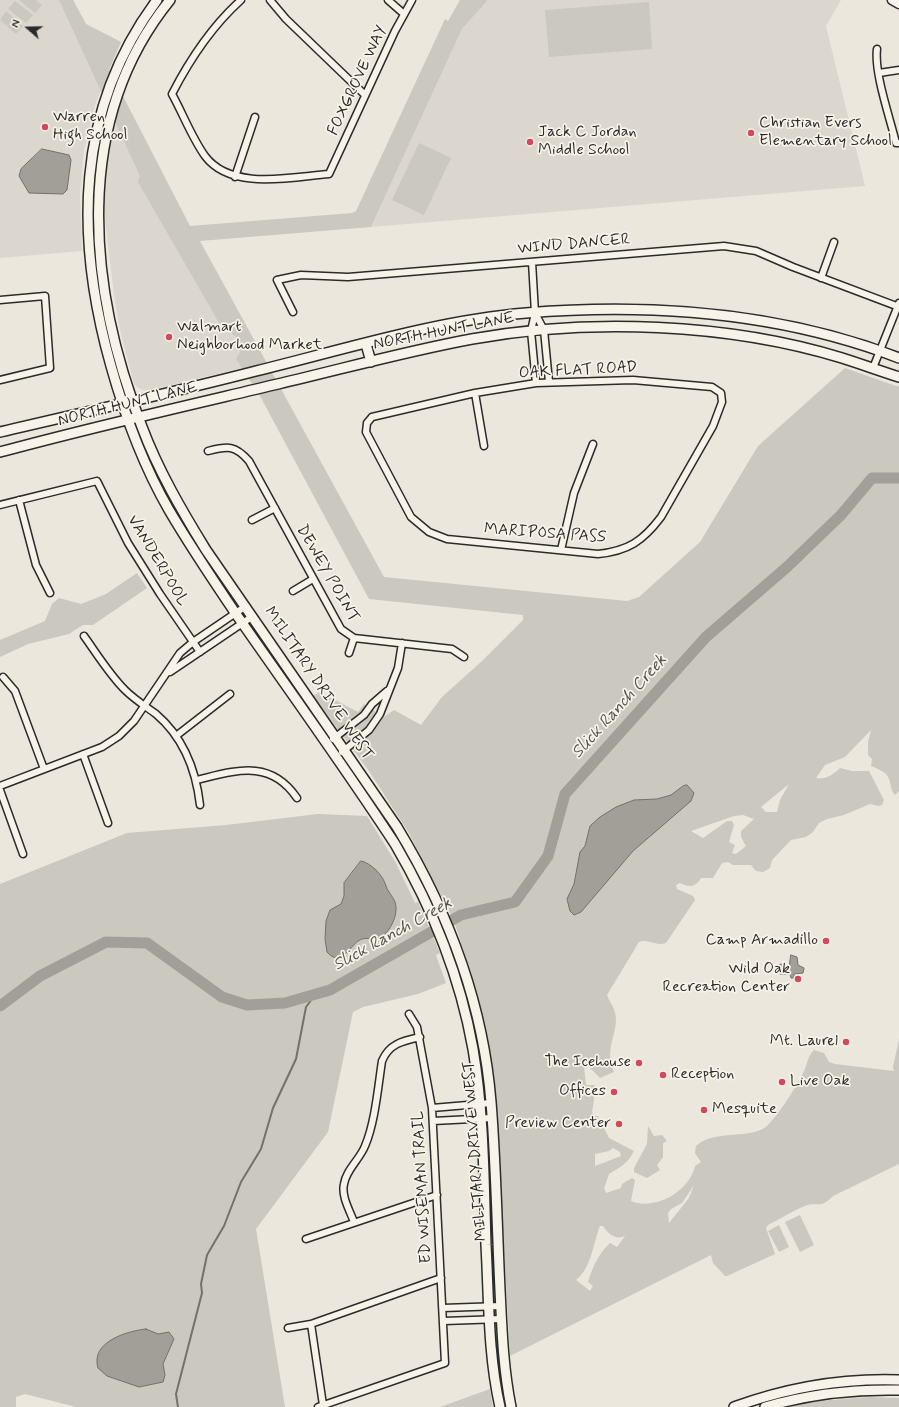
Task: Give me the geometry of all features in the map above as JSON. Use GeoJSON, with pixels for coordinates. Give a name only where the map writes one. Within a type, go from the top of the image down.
{"type":"FeatureCollection","features":[{"type":"Feature","properties":{"kind":"main road","name":"MILITARY DRIVE WEST"},"geometry":{"type":"LineString","coordinates":[[157,0],[134,34],[115,72],[99,118],[91,160],[88,236],[93,292],[104,343],[127,420],[153,480],[169,510],[205,568],[242,623],[327,744],[394,844],[411,871],[438,928],[459,988],[473,1049],[480,1118],[490,1320],[495,1383],[500,1407]]}},
{"type":"Feature","properties":{"kind":"main road","name":"MILITARY DRIVE WEST"},"geometry":{"type":"LineString","coordinates":[[170,0],[143,39],[124,76],[109,121],[101,161],[99,235],[102,279],[114,341],[138,418],[155,458],[185,515],[206,550],[253,616],[397,827],[432,890],[467,975],[479,1021],[491,1103],[503,1362],[512,1407]]}},
{"type":"Feature","properties":{"kind":"main road","name":"NORTH HUNT LANE"},"geometry":{"type":"LineString","coordinates":[[0,432],[133,402],[366,344],[450,325],[535,313],[624,309],[676,311],[752,320],[791,328],[879,351],[899,358]]}},
{"type":"Feature","properties":{"kind":"main road","name":"NORTH HUNT LANE"},"geometry":{"type":"LineString","coordinates":[[0,452],[127,420],[470,339],[532,331],[569,328],[627,327],[681,330],[737,336],[785,344],[841,358],[899,377]]}},
{"type":"Feature","properties":{"kind":"main road"},"geometry":{"type":"LineString","coordinates":[[366,344],[371,362]]}},
{"type":"Feature","properties":{"kind":"main road"},"geometry":{"type":"LineString","coordinates":[[734,1407],[772,1395],[817,1386],[860,1381],[899,1380]]}},
{"type":"Feature","properties":{"kind":"main road"},"geometry":{"type":"LineString","coordinates":[[765,1407],[824,1394],[867,1390],[899,1390]]}},
{"type":"Feature","properties":{"kind":"street"},"geometry":{"type":"LineString","coordinates":[[241,0],[220,20],[196,50],[172,94],[206,156],[218,168],[235,177],[255,117]]}},
{"type":"Feature","properties":{"kind":"street"},"geometry":{"type":"LineString","coordinates":[[270,0],[286,19],[365,95]]}},
{"type":"Feature","properties":{"kind":"street"},"geometry":{"type":"LineString","coordinates":[[388,0],[404,14]]}},
{"type":"Feature","properties":{"kind":"street","name":"FOXGROVE WAY"},"geometry":{"type":"LineString","coordinates":[[235,177],[258,179],[329,174],[365,95],[412,0]]}},
{"type":"Feature","properties":{"kind":"street"},"geometry":{"type":"LineString","coordinates":[[892,0],[899,4]]}},
{"type":"Feature","properties":{"kind":"street"},"geometry":{"type":"LineString","coordinates":[[877,49],[876,60],[898,143]]}},
{"type":"Feature","properties":{"kind":"street"},"geometry":{"type":"LineString","coordinates":[[879,73],[899,70]]}},
{"type":"Feature","properties":{"kind":"street"},"geometry":{"type":"LineString","coordinates":[[88,236],[99,235]]}},
{"type":"Feature","properties":{"kind":"street"},"geometry":{"type":"LineString","coordinates":[[821,278],[834,242]]}},
{"type":"Feature","properties":{"kind":"street","name":"WIND DANCER"},"geometry":{"type":"LineString","coordinates":[[293,312],[277,280],[292,275],[348,277],[724,246],[756,251],[821,278],[899,305]]}},
{"type":"Feature","properties":{"kind":"street"},"geometry":{"type":"LineString","coordinates":[[532,262],[535,313],[532,331],[536,383]]}},
{"type":"Feature","properties":{"kind":"street"},"geometry":{"type":"LineString","coordinates":[[0,300],[45,296],[50,368],[0,380]]}},
{"type":"Feature","properties":{"kind":"street"},"geometry":{"type":"LineString","coordinates":[[873,368],[899,305]]}},
{"type":"Feature","properties":{"kind":"street"},"geometry":{"type":"LineString","coordinates":[[535,313],[544,330],[549,382]]}},
{"type":"Feature","properties":{"kind":"street"},"geometry":{"type":"LineString","coordinates":[[534,362],[547,361]]}},
{"type":"Feature","properties":{"kind":"street","name":"OAK FLAT ROAD"},"geometry":{"type":"LineString","coordinates":[[367,422],[372,417],[475,393],[536,383],[633,380],[712,387],[721,394]]}},
{"type":"Feature","properties":{"kind":"street"},"geometry":{"type":"LineString","coordinates":[[475,393],[484,446]]}},
{"type":"Feature","properties":{"kind":"street","name":"MARIPOSA PASS"},"geometry":{"type":"LineString","coordinates":[[367,422],[366,432],[411,517],[429,532],[447,538],[598,554],[612,552],[630,546],[651,530],[661,517],[713,426],[722,402],[721,394]]}},
{"type":"Feature","properties":{"kind":"street"},"geometry":{"type":"LineString","coordinates":[[561,550],[574,493],[593,444]]}},
{"type":"Feature","properties":{"kind":"street","name":"DEWEY POINT"},"geometry":{"type":"LineString","coordinates":[[208,451],[223,447],[232,448],[241,452],[249,461],[341,629],[354,638],[452,649],[464,657]]}},
{"type":"Feature","properties":{"kind":"street","name":"VANDERPOOL"},"geometry":{"type":"LineString","coordinates":[[19,500],[97,481],[128,543],[160,594],[200,652]]}},
{"type":"Feature","properties":{"kind":"street"},"geometry":{"type":"LineString","coordinates":[[0,505],[19,500],[36,565],[50,593]]}},
{"type":"Feature","properties":{"kind":"street"},"geometry":{"type":"LineString","coordinates":[[252,520],[275,508]]}},
{"type":"Feature","properties":{"kind":"street"},"geometry":{"type":"LineString","coordinates":[[293,591],[313,579]]}},
{"type":"Feature","properties":{"kind":"street"},"geometry":{"type":"LineString","coordinates":[[0,786],[102,747],[119,736],[134,721],[180,653],[193,642],[246,606]]}},
{"type":"Feature","properties":{"kind":"street"},"geometry":{"type":"LineString","coordinates":[[167,674],[253,616]]}},
{"type":"Feature","properties":{"kind":"street"},"geometry":{"type":"LineString","coordinates":[[219,624],[227,634]]}},
{"type":"Feature","properties":{"kind":"street"},"geometry":{"type":"LineString","coordinates":[[84,636],[119,684],[165,722],[176,736],[187,755],[196,780],[200,805]]}},
{"type":"Feature","properties":{"kind":"street"},"geometry":{"type":"LineString","coordinates":[[349,653],[354,638]]}},
{"type":"Feature","properties":{"kind":"street"},"geometry":{"type":"LineString","coordinates":[[335,757],[374,724],[380,714],[388,690],[398,668],[402,643]]}},
{"type":"Feature","properties":{"kind":"street"},"geometry":{"type":"LineString","coordinates":[[3,677],[14,691],[44,769]]}},
{"type":"Feature","properties":{"kind":"street"},"geometry":{"type":"LineString","coordinates":[[327,744],[364,715],[372,704],[388,690]]}},
{"type":"Feature","properties":{"kind":"street"},"geometry":{"type":"LineString","coordinates":[[176,736],[230,694]]}},
{"type":"Feature","properties":{"kind":"street"},"geometry":{"type":"LineString","coordinates":[[364,715],[374,724]]}},
{"type":"Feature","properties":{"kind":"street"},"geometry":{"type":"LineString","coordinates":[[83,754],[108,823]]}},
{"type":"Feature","properties":{"kind":"street"},"geometry":{"type":"LineString","coordinates":[[196,780],[234,771],[258,771],[280,780],[297,798]]}},
{"type":"Feature","properties":{"kind":"street"},"geometry":{"type":"LineString","coordinates":[[0,790],[23,854]]}},
{"type":"Feature","properties":{"kind":"street","name":"ED WISEMAN TRAIL"},"geometry":{"type":"LineString","coordinates":[[321,1406],[445,1363],[432,1108],[420,1037],[417,1026],[408,1014]]}},
{"type":"Feature","properties":{"kind":"street"},"geometry":{"type":"LineString","coordinates":[[354,1222],[343,1192],[344,1184],[346,1177],[362,1154],[368,1138],[382,1061],[392,1046],[420,1037]]}},
{"type":"Feature","properties":{"kind":"street"},"geometry":{"type":"LineString","coordinates":[[432,1108],[491,1103]]}},
{"type":"Feature","properties":{"kind":"street"},"geometry":{"type":"LineString","coordinates":[[459,1105],[460,1119]]}},
{"type":"Feature","properties":{"kind":"street"},"geometry":{"type":"LineString","coordinates":[[433,1121],[492,1118]]}},
{"type":"Feature","properties":{"kind":"street"},"geometry":{"type":"LineString","coordinates":[[306,1239],[437,1194]]}},
{"type":"Feature","properties":{"kind":"street"},"geometry":{"type":"LineString","coordinates":[[288,1328],[311,1324],[441,1278]]}},
{"type":"Feature","properties":{"kind":"street"},"geometry":{"type":"LineString","coordinates":[[443,1308],[501,1306]]}},
{"type":"Feature","properties":{"kind":"street"},"geometry":{"type":"LineString","coordinates":[[469,1307],[470,1321]]}},
{"type":"Feature","properties":{"kind":"street"},"geometry":{"type":"LineString","coordinates":[[444,1321],[501,1319]]}},
{"type":"Feature","properties":{"kind":"street"},"geometry":{"type":"LineString","coordinates":[[311,1324],[321,1406]]}},
{"type":"Feature","properties":{"kind":"shaded area","name":"Warren High School"},"geometry":{"type":"Polygon","coordinates":[[[0,0],[73,0],[86,24],[121,42],[95,105],[84,150],[80,194],[82,251],[0,258],[0,0]]]}},
{"type":"Feature","properties":{"kind":"shaded area"},"geometry":{"type":"Polygon","coordinates":[[[19,0],[36,0],[42,5],[35,13],[19,0]]]}},
{"type":"Feature","properties":{"kind":"shaded area"},"geometry":{"type":"Polygon","coordinates":[[[59,0],[73,0],[86,24],[121,42],[109,69],[190,226],[352,213],[356,211],[445,19],[448,21],[460,0],[488,0],[462,29],[371,227],[200,241],[384,577],[627,601],[639,597],[700,542],[758,446],[845,368],[899,387],[899,791],[895,795],[888,776],[871,766],[872,759],[868,755],[868,742],[871,730],[845,757],[825,765],[816,778],[826,777],[840,768],[852,771],[869,771],[884,800],[882,805],[878,806],[870,804],[844,815],[827,819],[819,823],[813,832],[806,837],[791,840],[772,860],[770,868],[763,872],[756,871],[751,865],[733,865],[728,862],[722,863],[713,878],[701,878],[692,886],[680,883],[676,885],[677,889],[693,896],[695,900],[666,943],[659,944],[646,941],[639,942],[607,995],[613,1006],[616,1020],[610,1055],[614,1072],[600,1078],[584,1062],[579,1061],[584,1067],[586,1085],[594,1085],[596,1087],[592,1112],[594,1116],[598,1116],[609,1138],[634,1151],[623,1165],[609,1174],[604,1188],[606,1193],[621,1188],[622,1184],[632,1178],[635,1180],[631,1201],[650,1203],[670,1197],[679,1191],[686,1183],[692,1175],[695,1166],[701,1162],[695,1153],[696,1146],[713,1137],[753,1132],[761,1130],[768,1125],[778,1114],[794,1090],[805,1069],[809,1057],[814,1050],[824,1053],[829,1062],[835,1064],[894,1071],[893,1067],[899,1039],[899,1164],[833,1196],[825,1203],[805,1206],[768,1225],[766,1228],[775,1254],[727,1276],[725,1276],[713,1263],[711,1255],[510,1356],[496,1106],[489,1056],[471,973],[454,921],[410,835],[369,771],[313,696],[320,692],[358,712],[364,704],[384,717],[394,710],[421,725],[442,697],[482,661],[523,620],[523,615],[369,599],[260,396],[236,359],[240,352],[240,341],[229,331],[222,328],[138,182],[140,176],[59,0]],[[789,784],[761,807],[766,812],[777,812],[780,800],[789,784]],[[743,815],[734,816],[691,831],[703,838],[727,821],[732,821],[734,825],[729,842],[735,845],[732,853],[736,854],[746,846],[741,837],[741,831],[754,819],[743,815]],[[613,1148],[609,1151],[595,1154],[595,1166],[621,1156],[620,1152],[613,1148]],[[694,1185],[682,1203],[671,1209],[668,1213],[669,1223],[689,1198],[694,1185]],[[600,1226],[586,1268],[576,1280],[590,1291],[593,1286],[588,1282],[599,1256],[610,1243],[617,1247],[625,1236],[613,1236],[603,1226],[600,1226]]]}},
{"type":"Feature","properties":{"kind":"shaded area"},"geometry":{"type":"Polygon","coordinates":[[[488,0],[841,0],[826,26],[865,186],[371,227],[462,29],[488,0]]]}},
{"type":"Feature","properties":{"kind":"shaded area"},"geometry":{"type":"Polygon","coordinates":[[[15,1],[33,15],[26,23],[8,9],[15,1]]]}},
{"type":"Feature","properties":{"kind":"shaded area"},"geometry":{"type":"Polygon","coordinates":[[[649,2],[652,49],[549,57],[545,10],[649,2]]]}},
{"type":"Feature","properties":{"kind":"shaded area"},"geometry":{"type":"Polygon","coordinates":[[[6,11],[23,26],[16,34],[0,20],[6,11]]]}},
{"type":"Feature","properties":{"kind":"shaded area"},"geometry":{"type":"Polygon","coordinates":[[[117,114],[240,341],[240,353],[247,367],[146,391],[138,388],[134,384],[120,330],[114,295],[104,212],[107,162],[117,114]]]}},
{"type":"Feature","properties":{"kind":"shaded area"},"geometry":{"type":"Polygon","coordinates":[[[419,143],[451,158],[424,215],[392,200],[419,143]]]}},
{"type":"Feature","properties":{"kind":"shaded area"},"geometry":{"type":"Polygon","coordinates":[[[42,149],[69,155],[71,160],[67,190],[63,194],[29,193],[19,176],[21,169],[42,149]]]}},
{"type":"Feature","properties":{"kind":"shaded area"},"geometry":{"type":"Polygon","coordinates":[[[137,573],[147,588],[93,625],[83,625],[69,634],[28,644],[0,657],[0,640],[45,621],[52,604],[59,598],[81,604],[106,594],[137,573]]]}},
{"type":"Feature","properties":{"kind":"shaded area"},"geometry":{"type":"Polygon","coordinates":[[[687,785],[694,793],[691,801],[633,851],[581,912],[574,915],[570,911],[567,899],[574,884],[580,852],[585,846],[590,826],[600,817],[616,807],[634,800],[657,799],[671,795],[683,786],[687,785]]]}},
{"type":"Feature","properties":{"kind":"shaded area"},"geometry":{"type":"Polygon","coordinates":[[[318,814],[367,816],[396,863],[415,903],[418,902],[440,953],[436,955],[446,983],[418,994],[363,1007],[353,1012],[328,1132],[256,1229],[285,1407],[76,1407],[25,1394],[16,1397],[16,1407],[0,1407],[0,884],[127,833],[226,825],[318,814]]]}},
{"type":"Feature","properties":{"kind":"shaded area"},"geometry":{"type":"Polygon","coordinates":[[[361,861],[373,867],[382,878],[396,906],[395,918],[385,934],[379,938],[366,938],[358,941],[348,952],[336,958],[327,952],[325,939],[326,921],[330,910],[341,904],[344,896],[344,883],[361,861]]]}},
{"type":"Feature","properties":{"kind":"shaded area"},"geometry":{"type":"Polygon","coordinates":[[[791,955],[797,957],[798,965],[804,968],[803,973],[794,974],[794,978],[791,978],[790,974],[780,974],[778,969],[780,964],[789,966],[791,955]]]}},
{"type":"Feature","properties":{"kind":"shaded area"},"geometry":{"type":"Polygon","coordinates":[[[648,1126],[654,1136],[662,1135],[667,1141],[663,1143],[663,1157],[657,1165],[660,1170],[647,1178],[634,1172],[634,1168],[647,1144],[648,1126]]]}},
{"type":"Feature","properties":{"kind":"shaded area"},"geometry":{"type":"Polygon","coordinates":[[[800,1215],[814,1245],[800,1252],[785,1222],[800,1215]]]}},
{"type":"Feature","properties":{"kind":"shaded area"},"geometry":{"type":"Polygon","coordinates":[[[779,1225],[789,1247],[779,1252],[768,1231],[779,1225]]]}},
{"type":"Feature","properties":{"kind":"shaded area"},"geometry":{"type":"Polygon","coordinates":[[[146,1329],[158,1334],[169,1332],[174,1339],[163,1364],[165,1375],[163,1382],[139,1387],[107,1376],[98,1368],[97,1359],[99,1351],[105,1345],[120,1335],[146,1329]]]}},
{"type":"Feature","properties":{"kind":"shaded area"},"geometry":{"type":"Polygon","coordinates":[[[490,1389],[493,1407],[440,1407],[490,1389]]]}},
{"type":"Feature","properties":{"kind":"shaded area"},"geometry":{"type":"Polygon","coordinates":[[[870,1397],[899,1398],[899,1407],[788,1407],[818,1401],[870,1397]]]}},
{"type":"Feature","properties":{"kind":"waterway","name":"Slick Ranch Creek"},"geometry":{"type":"LineString","coordinates":[[0,1006],[40,976],[106,942],[147,943],[222,997],[247,1005],[285,1003],[330,990],[461,915],[515,902],[548,856],[565,794],[706,637],[787,567],[841,515],[872,478],[899,478]]}},
{"type":"Feature","properties":{"kind":"waterway"},"geometry":{"type":"LineString","coordinates":[[178,1407],[176,1394],[202,1293],[201,1284],[207,1255],[224,1226],[241,1182],[261,1149],[273,1108],[296,1059],[306,1007],[315,995]]}},
{"type":"Feature","properties":{"kind":"place","name":"Warren High School"},"geometry":{"type":"Point","coordinates":[45,127]}},
{"type":"Feature","properties":{"kind":"place","name":"Christian Evers Elementary School"},"geometry":{"type":"Point","coordinates":[751,133]}},
{"type":"Feature","properties":{"kind":"place","name":"Jack C Jordan Middle School"},"geometry":{"type":"Point","coordinates":[530,142]}},
{"type":"Feature","properties":{"kind":"place","name":"Walmart Neighborhood Market"},"geometry":{"type":"Point","coordinates":[169,337]}},
{"type":"Feature","properties":{"kind":"place","name":"Camp Armadillo"},"geometry":{"type":"Point","coordinates":[826,941]}},
{"type":"Feature","properties":{"kind":"place","name":"Wild Oak Recreation Center"},"geometry":{"type":"Point","coordinates":[798,979]}},
{"type":"Feature","properties":{"kind":"place","name":"Mt. Laurel"},"geometry":{"type":"Point","coordinates":[846,1042]}},
{"type":"Feature","properties":{"kind":"place","name":"The Icehouse"},"geometry":{"type":"Point","coordinates":[639,1063]}},
{"type":"Feature","properties":{"kind":"place","name":"Reception"},"geometry":{"type":"Point","coordinates":[663,1075]}},
{"type":"Feature","properties":{"kind":"place","name":"Live Oak"},"geometry":{"type":"Point","coordinates":[782,1082]}},
{"type":"Feature","properties":{"kind":"place","name":"Offices"},"geometry":{"type":"Point","coordinates":[614,1092]}},
{"type":"Feature","properties":{"kind":"place","name":"Mesquite"},"geometry":{"type":"Point","coordinates":[704,1110]}},
{"type":"Feature","properties":{"kind":"place","name":"Preview Center"},"geometry":{"type":"Point","coordinates":[619,1124]}}]}
